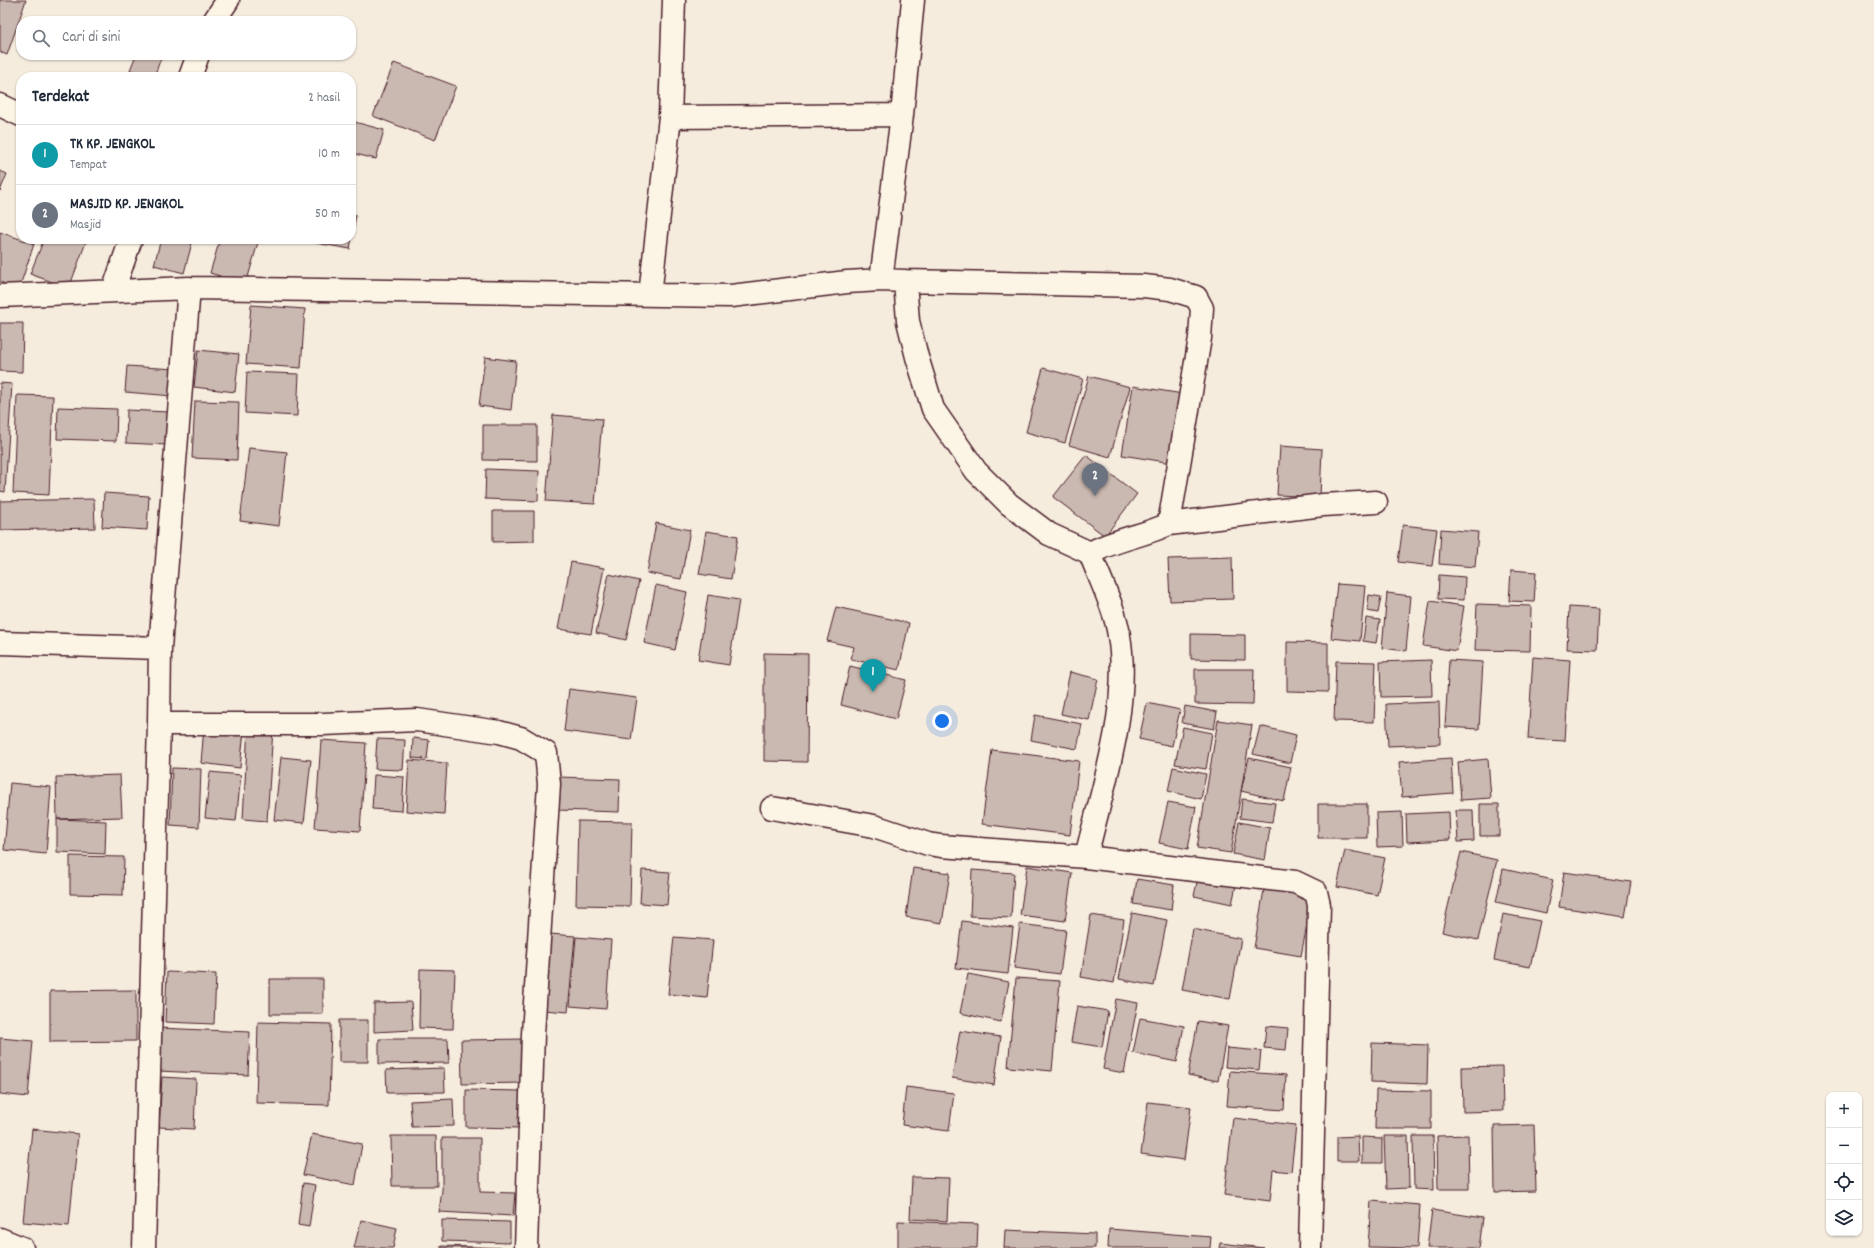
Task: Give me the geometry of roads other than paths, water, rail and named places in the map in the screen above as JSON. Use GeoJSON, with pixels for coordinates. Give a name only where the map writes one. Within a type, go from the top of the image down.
{"type":"FeatureCollection","features":[{"type":"Feature","properties":{"kind":"street"},"geometry":{"type":"LineString","coordinates":[[217,16],[228,0]]}},
{"type":"Feature","properties":{"kind":"street"},"geometry":{"type":"LineString","coordinates":[[650,295],[670,117],[674,0]]}},
{"type":"Feature","properties":{"kind":"street"},"geometry":{"type":"LineString","coordinates":[[881,280],[902,115],[913,0]]}},
{"type":"Feature","properties":{"kind":"street"},"geometry":{"type":"LineString","coordinates":[[192,72],[196,60]]}},
{"type":"Feature","properties":{"kind":"street"},"geometry":{"type":"LineString","coordinates":[[0,105],[16,113]]}},
{"type":"Feature","properties":{"kind":"street"},"geometry":{"type":"LineString","coordinates":[[670,117],[902,115]]}},
{"type":"Feature","properties":{"kind":"street"},"geometry":{"type":"LineString","coordinates":[[113,291],[129,244]]}},
{"type":"Feature","properties":{"kind":"street"},"geometry":{"type":"LineString","coordinates":[[0,296],[189,288],[731,296],[881,280],[1144,286],[1170,288],[1196,297],[1202,308],[1200,338],[1169,524]]}},
{"type":"Feature","properties":{"kind":"street"},"geometry":{"type":"LineString","coordinates":[[905,281],[908,321],[917,358],[933,409],[976,471],[1008,504],[1049,534],[1090,553],[1119,634],[1123,669],[1118,722],[1086,857]]}},
{"type":"Feature","properties":{"kind":"street"},"geometry":{"type":"LineString","coordinates":[[144,1248],[160,648],[189,288]]}},
{"type":"Feature","properties":{"kind":"street"},"geometry":{"type":"LineString","coordinates":[[1090,553],[1106,544],[1156,530],[1169,524],[1323,505],[1376,502]]}},
{"type":"Feature","properties":{"kind":"street"},"geometry":{"type":"LineString","coordinates":[[0,643],[160,648]]}},
{"type":"Feature","properties":{"kind":"street"},"geometry":{"type":"LineString","coordinates":[[159,724],[323,724],[417,720],[499,732],[521,738],[546,753],[549,784],[533,1034],[526,1248]]}},
{"type":"Feature","properties":{"kind":"street"},"geometry":{"type":"LineString","coordinates":[[772,808],[874,826],[928,844],[1086,857],[1295,882],[1316,892],[1319,905],[1310,1248]]}},
{"type":"Feature","properties":{"kind":"street"},"geometry":{"type":"LineString","coordinates":[[0,1239],[22,1248]]}},
{"type":"Feature","properties":{"kind":"place","name":"MASJID KP. JENGKOL"},"geometry":{"type":"Point","coordinates":[1095,496]}},
{"type":"Feature","properties":{"kind":"place","name":"TK KP. JENGKOL"},"geometry":{"type":"Point","coordinates":[873,692]}}]}
